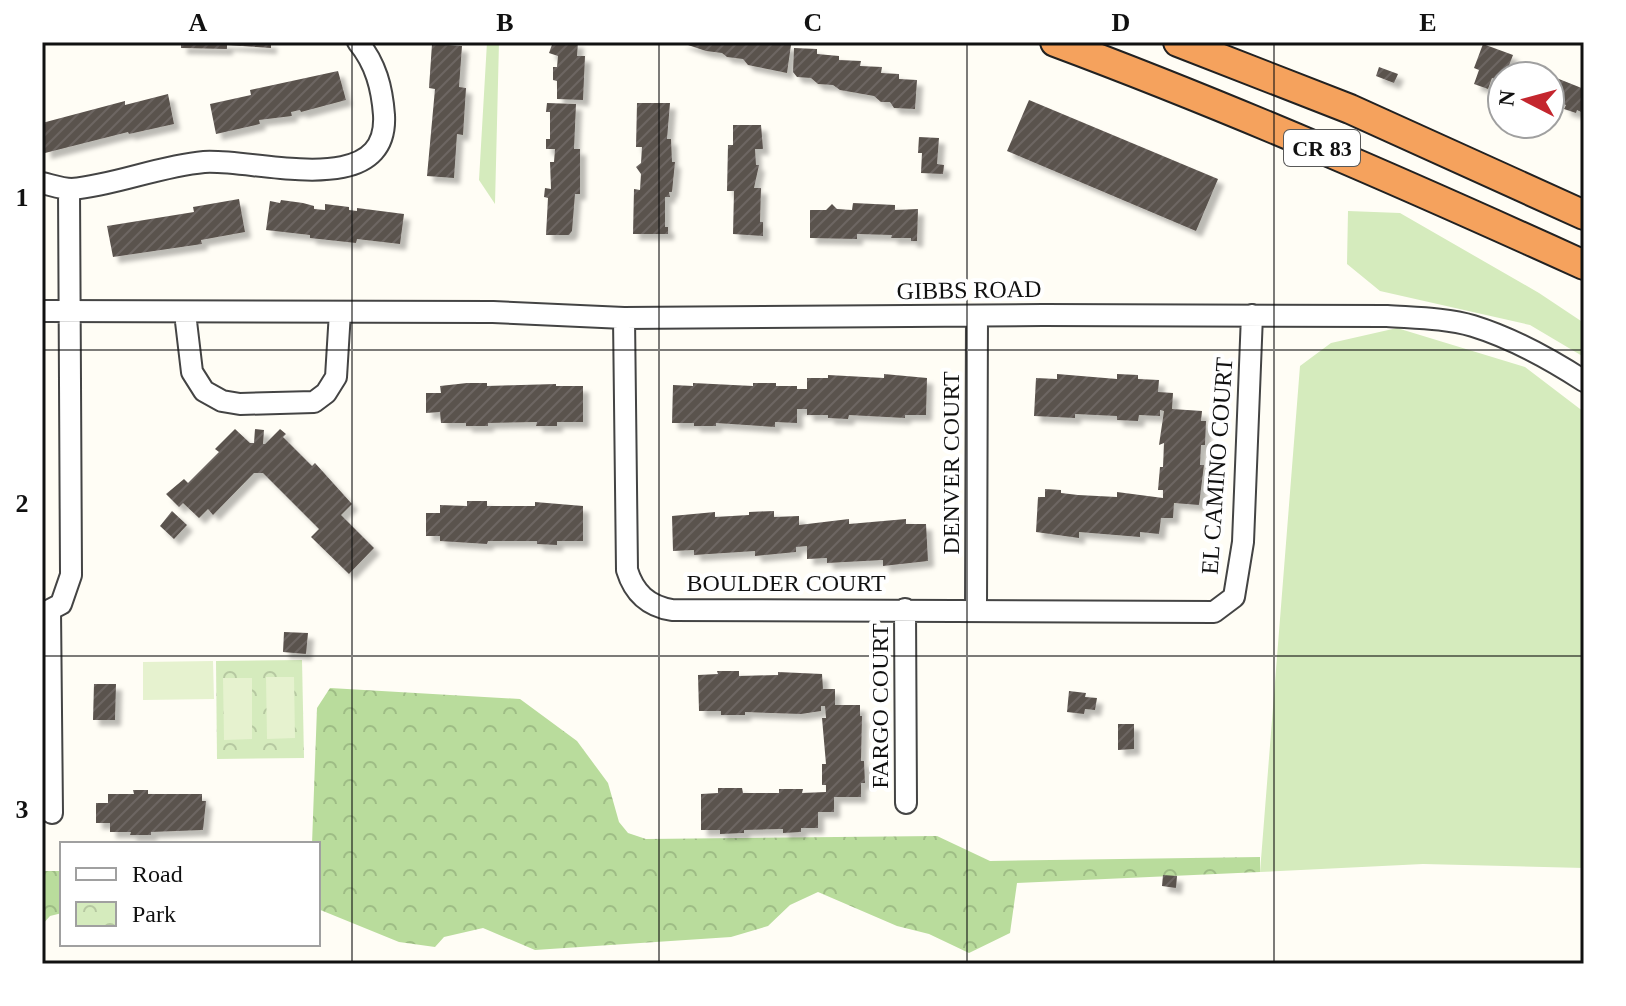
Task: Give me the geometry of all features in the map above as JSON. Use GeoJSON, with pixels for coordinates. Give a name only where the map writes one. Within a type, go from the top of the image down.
{"type":"FeatureCollection","features":[{"type":"Feature","properties":{"kind":"highway","name":"CR 83"},"geometry":{"type":"LineString","coordinates":[[1055,42],[1174,86],[1584,265]]}},
{"type":"Feature","properties":{"kind":"highway","name":"CR 83"},"geometry":{"type":"LineString","coordinates":[[1178,42],[1350,109],[1584,215]]}},
{"type":"Feature","properties":{"kind":"street"},"geometry":{"type":"LineString","coordinates":[[42,183],[69,189],[205,162],[335,170],[371,156],[385,129],[382,87],[367,52],[358,42]]}},
{"type":"Feature","properties":{"kind":"street"},"geometry":{"type":"LineString","coordinates":[[52,813],[51,609],[71,575],[69,189]]}},
{"type":"Feature","properties":{"kind":"street","name":"GIBBS ROAD"},"geometry":{"type":"LineString","coordinates":[[42,311],[493,312],[624,318],[1387,316],[1429,318],[1472,326],[1525,347],[1584,381]]}},
{"type":"Feature","properties":{"kind":"street"},"geometry":{"type":"LineString","coordinates":[[185,313],[192,372],[204,391],[222,401],[240,404],[314,402],[326,393],[336,377],[340,312]]}},
{"type":"Feature","properties":{"kind":"street","name":"EL CAMINO COURT"},"geometry":{"type":"LineString","coordinates":[[976,610],[1214,612],[1234,597],[1243,542],[1252,315]]}},
{"type":"Feature","properties":{"kind":"street","name":"DENVER COURT"},"geometry":{"type":"LineString","coordinates":[[976,610],[977,316]]}},
{"type":"Feature","properties":{"kind":"street","name":"BOULDER COURT"},"geometry":{"type":"LineString","coordinates":[[624,318],[627,570],[631,582],[654,606],[672,610],[976,610]]}},
{"type":"Feature","properties":{"kind":"street","name":"FARGO COURT"},"geometry":{"type":"LineString","coordinates":[[905,609],[906,803]]}},
{"type":"Feature","properties":{"kind":"green space"},"geometry":{"type":"Polygon","coordinates":[[[487,42],[499,42],[495,204],[479,180],[487,42]]]}},
{"type":"Feature","properties":{"kind":"green space"},"geometry":{"type":"Polygon","coordinates":[[[1348,211],[1400,213],[1539,293],[1584,323],[1584,357],[1530,325],[1380,291],[1347,264],[1348,211]]]}},
{"type":"Feature","properties":{"kind":"green space"},"geometry":{"type":"Polygon","coordinates":[[[1397,328],[1525,367],[1584,412],[1584,868],[1423,864],[1260,872],[1300,366],[1331,343],[1397,328]]]}},
{"type":"Feature","properties":{"kind":"green space"},"geometry":{"type":"Polygon","coordinates":[[[302,660],[304,758],[217,759],[216,661],[302,660]]]}},
{"type":"Feature","properties":{"kind":"green space"},"geometry":{"type":"Polygon","coordinates":[[[213,661],[214,699],[143,700],[143,662],[213,661]]]}},
{"type":"Feature","properties":{"kind":"green space"},"geometry":{"type":"Polygon","coordinates":[[[266,677],[294,677],[295,738],[267,739],[266,677]]]}},
{"type":"Feature","properties":{"kind":"green space"},"geometry":{"type":"Polygon","coordinates":[[[223,678],[252,678],[252,739],[224,740],[223,678]]]}},
{"type":"Feature","properties":{"kind":"green space"},"geometry":{"type":"Polygon","coordinates":[[[330,688],[520,699],[577,741],[608,783],[619,822],[628,833],[646,839],[937,836],[990,861],[1260,857],[1260,872],[1017,883],[1010,933],[969,953],[929,934],[897,926],[818,892],[790,905],[768,926],[731,937],[535,950],[483,928],[444,937],[435,947],[399,942],[320,910],[320,842],[312,842],[317,708],[330,688]]]}},
{"type":"Feature","properties":{"kind":"green space"},"geometry":{"type":"Polygon","coordinates":[[[42,871],[60,871],[60,914],[50,916],[42,925],[42,871]]]}},
{"type":"Feature","properties":{"kind":"building"},"geometry":{"type":"Polygon","coordinates":[[[181,42],[271,42],[271,48],[227,45],[227,49],[181,48],[181,42]]]}},
{"type":"Feature","properties":{"kind":"building"},"geometry":{"type":"Polygon","coordinates":[[[553,42],[578,42],[577,56],[585,56],[583,100],[557,99],[553,67],[557,67],[558,56],[549,53],[553,42]]]}},
{"type":"Feature","properties":{"kind":"building"},"geometry":{"type":"Polygon","coordinates":[[[679,42],[791,45],[787,73],[748,65],[743,59],[679,42]]]}},
{"type":"Feature","properties":{"kind":"building"},"geometry":{"type":"Polygon","coordinates":[[[432,44],[462,46],[459,87],[466,88],[463,135],[457,134],[454,178],[427,176],[435,89],[429,88],[432,44]]]}},
{"type":"Feature","properties":{"kind":"building"},"geometry":{"type":"Polygon","coordinates":[[[1483,44],[1513,55],[1511,60],[1486,60],[1486,88],[1474,84],[1479,70],[1474,68],[1483,44]]]}},
{"type":"Feature","properties":{"kind":"building"},"geometry":{"type":"Polygon","coordinates":[[[794,48],[817,49],[817,54],[839,56],[839,60],[861,61],[860,66],[882,67],[881,73],[899,74],[899,79],[917,80],[915,109],[894,108],[890,102],[881,102],[874,96],[797,77],[793,72],[794,48]]]}},
{"type":"Feature","properties":{"kind":"building"},"geometry":{"type":"Polygon","coordinates":[[[1379,67],[1398,74],[1394,83],[1376,76],[1379,67]]]}},
{"type":"Feature","properties":{"kind":"building"},"geometry":{"type":"Polygon","coordinates":[[[338,71],[346,100],[291,112],[292,116],[259,120],[260,124],[216,134],[210,104],[251,95],[250,90],[338,71]]]}},
{"type":"Feature","properties":{"kind":"building"},"geometry":{"type":"Polygon","coordinates":[[[1566,82],[1584,89],[1584,104],[1581,112],[1577,110],[1576,113],[1566,110],[1566,82]]]}},
{"type":"Feature","properties":{"kind":"building"},"geometry":{"type":"Polygon","coordinates":[[[168,94],[174,124],[45,153],[42,123],[125,101],[125,105],[168,94]]]}},
{"type":"Feature","properties":{"kind":"building"},"geometry":{"type":"Polygon","coordinates":[[[1029,100],[1218,179],[1196,231],[1007,151],[1029,100]]]}},
{"type":"Feature","properties":{"kind":"building"},"geometry":{"type":"Polygon","coordinates":[[[547,103],[576,104],[574,149],[580,149],[580,194],[575,194],[569,235],[546,235],[548,198],[544,197],[545,188],[551,189],[550,162],[554,162],[555,149],[546,149],[546,139],[550,139],[547,103]]]}},
{"type":"Feature","properties":{"kind":"building"},"geometry":{"type":"Polygon","coordinates":[[[637,103],[670,103],[667,139],[671,139],[672,162],[675,162],[672,192],[669,192],[670,197],[665,197],[665,227],[668,227],[668,234],[633,234],[634,189],[640,190],[641,174],[636,167],[641,163],[642,147],[636,147],[637,103]]]}},
{"type":"Feature","properties":{"kind":"building"},"geometry":{"type":"Polygon","coordinates":[[[733,125],[761,125],[763,149],[755,149],[756,165],[759,165],[754,188],[761,188],[760,222],[763,222],[763,236],[733,234],[734,191],[727,191],[728,145],[733,145],[733,125]]]}},
{"type":"Feature","properties":{"kind":"building"},"geometry":{"type":"Polygon","coordinates":[[[919,137],[939,138],[937,164],[944,165],[943,174],[921,173],[919,137]]]}},
{"type":"Feature","properties":{"kind":"building"},"geometry":{"type":"Polygon","coordinates":[[[239,199],[245,232],[201,240],[202,244],[113,257],[107,226],[194,212],[193,207],[239,199]]]}},
{"type":"Feature","properties":{"kind":"building"},"geometry":{"type":"Polygon","coordinates":[[[281,200],[314,206],[314,209],[325,210],[325,204],[349,207],[349,210],[357,211],[357,208],[404,214],[400,244],[357,239],[356,243],[266,230],[270,201],[280,203],[281,200]]]}},
{"type":"Feature","properties":{"kind":"building"},"geometry":{"type":"Polygon","coordinates":[[[853,203],[895,205],[895,210],[918,209],[917,241],[891,238],[892,235],[857,234],[857,239],[810,238],[810,210],[826,210],[832,204],[837,209],[852,210],[853,203]]]}},
{"type":"Feature","properties":{"kind":"building"},"geometry":{"type":"Polygon","coordinates":[[[884,374],[927,378],[926,415],[905,415],[905,418],[849,415],[848,419],[807,415],[807,409],[797,409],[797,423],[775,422],[775,427],[672,423],[673,385],[753,386],[753,383],[776,383],[776,386],[807,389],[807,378],[828,378],[828,375],[884,378],[884,374]]]}},
{"type":"Feature","properties":{"kind":"building"},"geometry":{"type":"Polygon","coordinates":[[[1057,374],[1117,379],[1117,374],[1138,375],[1138,379],[1159,380],[1158,392],[1173,393],[1172,409],[1202,411],[1201,421],[1206,421],[1205,445],[1201,445],[1200,465],[1204,465],[1199,505],[1174,503],[1173,518],[1161,518],[1159,534],[1140,532],[1140,537],[1079,532],[1079,538],[1036,532],[1038,497],[1045,497],[1045,489],[1078,495],[1117,497],[1117,492],[1163,498],[1163,490],[1158,490],[1160,467],[1163,467],[1164,443],[1159,445],[1164,411],[1160,410],[1160,416],[1139,415],[1138,421],[1117,420],[1117,416],[1034,416],[1036,378],[1057,379],[1057,374]]]}},
{"type":"Feature","properties":{"kind":"building"},"geometry":{"type":"Polygon","coordinates":[[[487,383],[487,386],[583,386],[583,422],[557,422],[557,426],[536,426],[537,422],[466,426],[466,423],[441,423],[440,412],[426,413],[426,393],[441,393],[440,386],[487,383]]]}},
{"type":"Feature","properties":{"kind":"building"},"geometry":{"type":"Polygon","coordinates":[[[235,429],[250,443],[254,443],[255,429],[264,430],[265,444],[280,429],[286,434],[283,437],[312,466],[315,463],[352,504],[341,515],[374,548],[349,574],[311,537],[319,529],[263,473],[254,473],[213,515],[208,509],[199,518],[183,503],[179,507],[166,494],[184,479],[188,483],[219,452],[215,449],[235,429]]]}},
{"type":"Feature","properties":{"kind":"building"},"geometry":{"type":"Polygon","coordinates":[[[467,501],[487,501],[487,506],[535,506],[535,502],[583,506],[583,541],[557,541],[557,545],[537,544],[537,541],[488,541],[487,544],[440,541],[440,536],[426,536],[426,513],[440,513],[440,505],[467,506],[467,501]]]}},
{"type":"Feature","properties":{"kind":"building"},"geometry":{"type":"Polygon","coordinates":[[[172,511],[187,525],[174,539],[160,526],[172,511]]]}},
{"type":"Feature","properties":{"kind":"building"},"geometry":{"type":"Polygon","coordinates":[[[774,511],[774,517],[799,516],[799,525],[849,519],[849,524],[906,519],[906,524],[926,524],[928,561],[883,566],[883,560],[827,563],[827,558],[807,559],[807,546],[796,547],[796,552],[755,556],[755,551],[694,555],[694,550],[673,551],[672,516],[715,512],[715,517],[774,511]]]}},
{"type":"Feature","properties":{"kind":"building"},"geometry":{"type":"Polygon","coordinates":[[[284,632],[308,633],[306,654],[283,652],[284,632]]]}},
{"type":"Feature","properties":{"kind":"building"},"geometry":{"type":"Polygon","coordinates":[[[717,671],[739,671],[739,676],[778,675],[778,672],[822,674],[823,689],[835,689],[835,705],[860,705],[861,761],[864,761],[865,783],[861,783],[861,797],[834,797],[834,812],[818,812],[818,828],[801,828],[801,832],[783,833],[783,829],[720,834],[720,830],[701,830],[701,794],[718,793],[718,788],[742,788],[743,793],[779,793],[779,789],[803,789],[802,793],[826,792],[826,785],[822,785],[822,764],[826,764],[822,718],[826,718],[825,706],[821,706],[821,711],[801,714],[745,712],[745,715],[721,715],[721,711],[699,711],[698,675],[718,674],[717,671]]]}},
{"type":"Feature","properties":{"kind":"building"},"geometry":{"type":"Polygon","coordinates":[[[94,684],[116,684],[115,720],[93,720],[94,684]]]}},
{"type":"Feature","properties":{"kind":"building"},"geometry":{"type":"Polygon","coordinates":[[[1069,691],[1097,698],[1095,710],[1085,709],[1084,714],[1067,712],[1069,691]]]}},
{"type":"Feature","properties":{"kind":"building"},"geometry":{"type":"Polygon","coordinates":[[[1118,724],[1134,724],[1134,749],[1118,750],[1118,724]]]}},
{"type":"Feature","properties":{"kind":"building"},"geometry":{"type":"Polygon","coordinates":[[[133,790],[148,790],[148,794],[202,794],[202,801],[206,801],[203,830],[130,835],[131,832],[110,832],[110,823],[96,823],[96,803],[108,803],[108,794],[134,794],[133,790]]]}},
{"type":"Feature","properties":{"kind":"building"},"geometry":{"type":"Polygon","coordinates":[[[1163,875],[1177,876],[1176,888],[1162,886],[1163,875]]]}}]}
